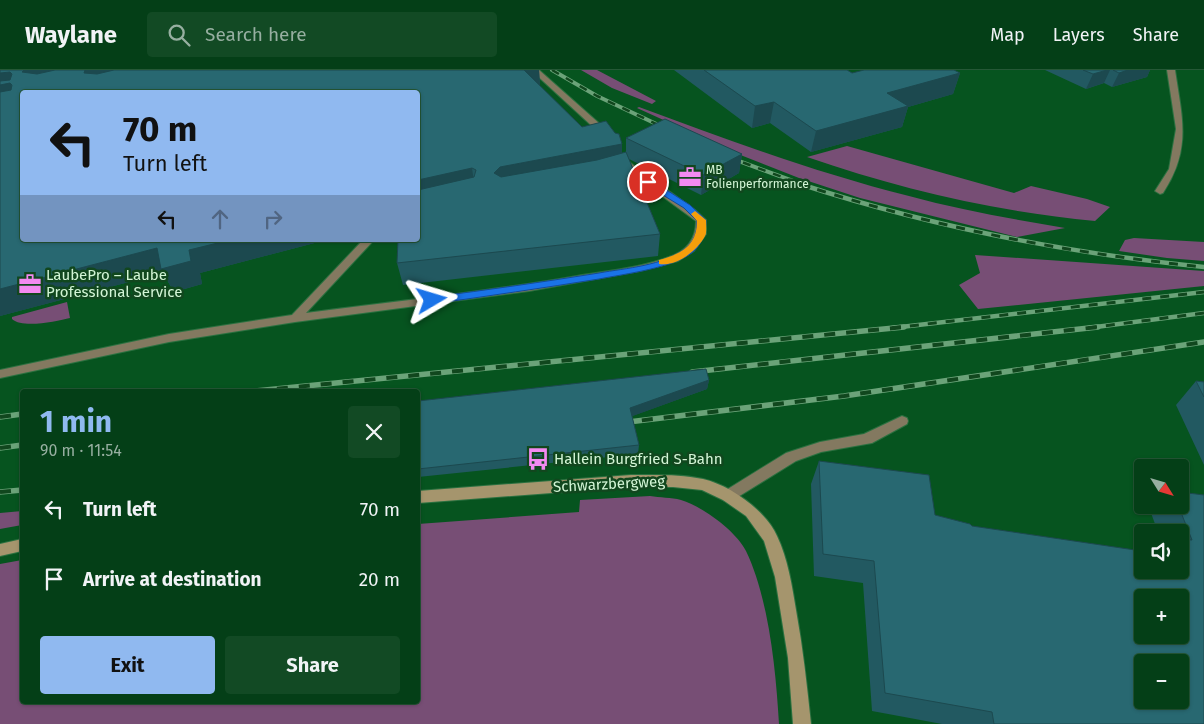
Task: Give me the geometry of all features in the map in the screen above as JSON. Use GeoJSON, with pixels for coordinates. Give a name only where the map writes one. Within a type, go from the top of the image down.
{"type":"FeatureCollection","features":[{"type":"Feature","properties":{"kind":"street"},"geometry":{"type":"LineString","coordinates":[[535,70],[615,143]]}},
{"type":"Feature","properties":{"kind":"street"},"geometry":{"type":"LineString","coordinates":[[1160,191],[1173,170],[1180,129],[1171,70]]}},
{"type":"Feature","properties":{"kind":"street"},"geometry":{"type":"LineString","coordinates":[[0,374],[169,338],[295,318],[529,288],[631,270],[674,259],[690,249],[701,234],[701,220],[687,206],[626,167]]}},
{"type":"Feature","properties":{"kind":"street"},"geometry":{"type":"LineString","coordinates":[[295,318],[368,242]]}},
{"type":"Feature","properties":{"kind":"street"},"geometry":{"type":"LineString","coordinates":[[728,496],[791,457],[820,447],[867,439],[902,421]]}},
{"type":"Feature","properties":{"kind":"street","name":"Schwarzbergweg"},"geometry":{"type":"LineString","coordinates":[[420,497],[631,480],[673,480],[704,485],[728,496],[751,512],[771,538],[783,577],[796,658],[802,724]]}},
{"type":"Feature","properties":{"kind":"street"},"geometry":{"type":"LineString","coordinates":[[0,550],[20,545]]}},
{"type":"Feature","properties":{"kind":"shaded area"},"geometry":{"type":"Polygon","coordinates":[[[581,70],[597,70],[656,101],[652,104],[612,88],[581,70]]]}},
{"type":"Feature","properties":{"kind":"shaded area"},"geometry":{"type":"Polygon","coordinates":[[[639,107],[773,155],[875,187],[967,210],[1065,228],[1017,237],[860,198],[799,178],[743,156],[637,108],[639,107]]]}},
{"type":"Feature","properties":{"kind":"shaded area"},"geometry":{"type":"Polygon","coordinates":[[[847,146],[1014,193],[1031,186],[1087,199],[1110,207],[1095,221],[1022,212],[913,189],[807,157],[847,146]]]}},
{"type":"Feature","properties":{"kind":"shaded area"},"geometry":{"type":"Polygon","coordinates":[[[1134,238],[1204,242],[1204,261],[1119,251],[1125,240],[1134,238]]]}},
{"type":"Feature","properties":{"kind":"shaded area"},"geometry":{"type":"Polygon","coordinates":[[[975,255],[1204,271],[1204,286],[978,309],[959,285],[980,273],[975,255]]]}},
{"type":"Feature","properties":{"kind":"shaded area"},"geometry":{"type":"Polygon","coordinates":[[[67,302],[70,318],[32,324],[17,322],[12,319],[12,317],[67,302]]]}},
{"type":"Feature","properties":{"kind":"shaded area"},"geometry":{"type":"Polygon","coordinates":[[[650,496],[677,499],[690,503],[718,520],[734,535],[746,551],[754,570],[766,613],[776,681],[779,724],[0,724],[0,564],[20,560],[20,704],[420,704],[420,524],[579,512],[580,500],[650,496]]]}},
{"type":"Feature","properties":{"kind":"shaded area"},"geometry":{"type":"Polygon","coordinates":[[[20,511],[20,525],[0,529],[0,513],[20,511]]]}},
{"type":"Feature","properties":{"kind":"building"},"geometry":{"type":"Polygon","coordinates":[[[0,70],[24,70],[22,72],[37,74],[55,70],[85,70],[84,73],[97,74],[114,70],[524,70],[582,127],[606,121],[615,133],[619,134],[622,144],[500,167],[494,173],[501,177],[597,160],[626,152],[660,234],[397,263],[398,242],[420,242],[420,190],[474,177],[476,170],[472,168],[420,180],[420,90],[20,90],[20,242],[222,242],[189,250],[191,261],[161,269],[157,248],[0,289],[0,92],[11,90],[12,85],[10,83],[0,85],[0,81],[10,80],[12,74],[10,72],[0,73],[0,70]]]}},
{"type":"Feature","properties":{"kind":"building"},"geometry":{"type":"Polygon","coordinates":[[[704,70],[847,70],[852,73],[864,70],[954,70],[960,73],[887,93],[908,106],[816,131],[774,102],[755,106],[704,70]]]}},
{"type":"Feature","properties":{"kind":"building"},"geometry":{"type":"Polygon","coordinates":[[[1083,70],[1107,70],[1093,74],[1083,70]]]}},
{"type":"Feature","properties":{"kind":"building"},"geometry":{"type":"Polygon","coordinates":[[[1113,70],[1128,70],[1119,73],[1113,70]]]}},
{"type":"Feature","properties":{"kind":"building"},"geometry":{"type":"Polygon","coordinates":[[[665,119],[742,154],[703,175],[626,138],[665,119]]]}},
{"type":"Feature","properties":{"kind":"building"},"geometry":{"type":"Polygon","coordinates":[[[706,369],[709,380],[630,408],[639,445],[420,469],[420,401],[706,369]]]}},
{"type":"Feature","properties":{"kind":"building"},"geometry":{"type":"Polygon","coordinates":[[[1196,381],[1204,382],[1204,397],[1196,381]]]}},
{"type":"Feature","properties":{"kind":"building"},"geometry":{"type":"Polygon","coordinates":[[[819,461],[929,475],[935,515],[972,526],[1134,550],[1134,579],[1189,579],[1189,540],[1192,540],[1189,532],[1189,524],[1186,524],[1182,514],[1189,514],[1189,493],[1204,495],[1204,724],[994,724],[992,712],[885,693],[874,561],[823,554],[819,461]]]}},
{"type":"Feature","properties":{"kind":"railway"},"geometry":{"type":"LineString","coordinates":[[552,70],[597,96],[667,129]]}},
{"type":"Feature","properties":{"kind":"railway"},"geometry":{"type":"LineString","coordinates":[[728,157],[804,185]]}},
{"type":"Feature","properties":{"kind":"railway"},"geometry":{"type":"LineString","coordinates":[[800,184],[899,213],[1000,236],[1101,254],[1204,267]]}},
{"type":"Feature","properties":{"kind":"railway"},"geometry":{"type":"LineString","coordinates":[[892,328],[1204,292]]}},
{"type":"Feature","properties":{"kind":"railway"},"geometry":{"type":"LineString","coordinates":[[1088,328],[1204,313]]}},
{"type":"Feature","properties":{"kind":"railway"},"geometry":{"type":"LineString","coordinates":[[275,389],[904,327]]}},
{"type":"Feature","properties":{"kind":"railway"},"geometry":{"type":"LineString","coordinates":[[692,372],[1098,327]]}},
{"type":"Feature","properties":{"kind":"railway"},"geometry":{"type":"LineString","coordinates":[[620,423],[844,396],[1204,342]]}},
{"type":"Feature","properties":{"kind":"railway"},"geometry":{"type":"LineString","coordinates":[[0,417],[20,414]]}},
{"type":"Feature","properties":{"kind":"railway"},"geometry":{"type":"LineString","coordinates":[[0,448],[20,445]]}},
{"type":"Feature","properties":{"kind":"railway"},"geometry":{"type":"LineString","coordinates":[[0,492],[20,490]]}},
{"type":"Feature","properties":{"kind":"slow traffic"},"geometry":{"type":"LineString","coordinates":[[662,262],[674,259],[690,249],[701,234],[701,220],[695,214]]}},
{"type":"Feature","properties":{"kind":"place","name":"MB Folienperformance"},"geometry":{"type":"Point","coordinates":[690,177]}},
{"type":"Feature","properties":{"kind":"place","name":"LaubePro – Laube Professional Service"},"geometry":{"type":"Point","coordinates":[30,284]}},
{"type":"Feature","properties":{"kind":"place","name":"Hallein Burgfried S-Bahn"},"geometry":{"type":"Point","coordinates":[538,459]}},
{"type":"Feature","properties":{"kind":"route"},"geometry":{"type":"LineString","coordinates":[[432,300],[529,288],[640,268],[674,259],[690,249],[701,234],[701,220],[687,206],[648,182]]}}]}
